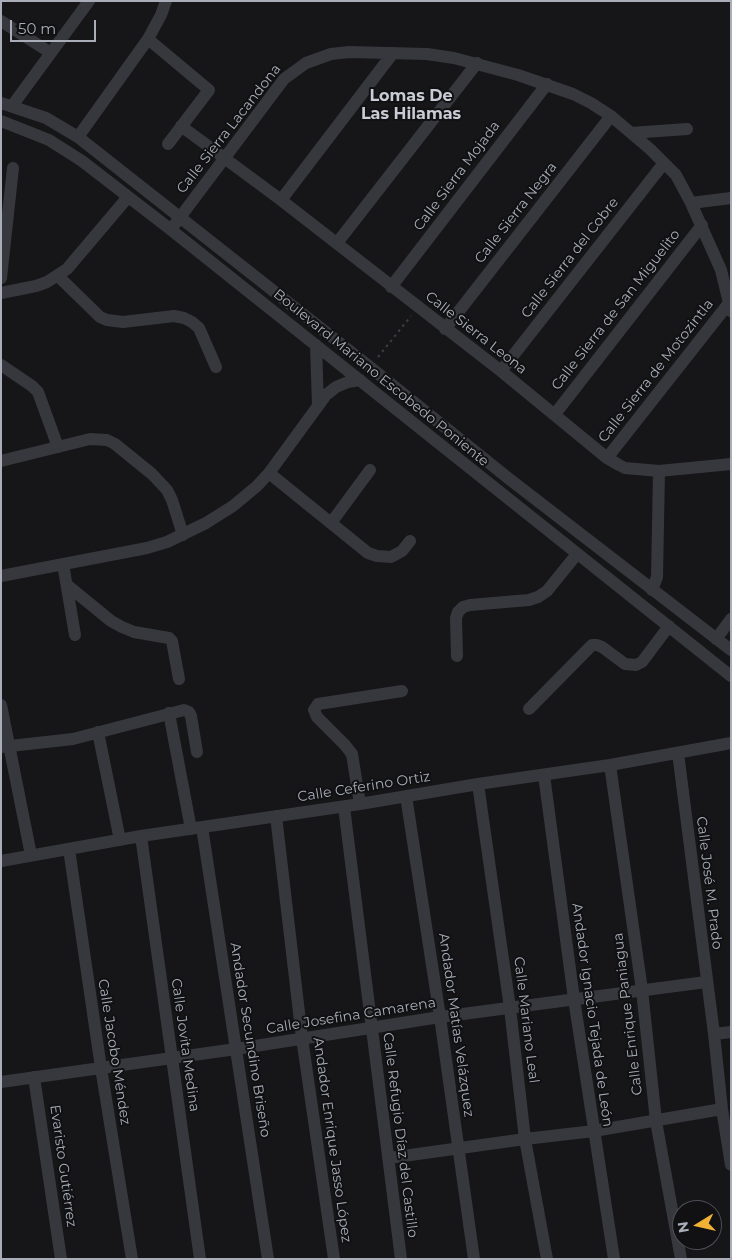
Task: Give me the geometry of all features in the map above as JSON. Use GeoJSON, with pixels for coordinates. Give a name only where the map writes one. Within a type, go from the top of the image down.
{"type":"FeatureCollection","features":[{"type":"Feature","properties":{"kind":"street"},"geometry":{"type":"LineString","coordinates":[[6,105],[51,53],[89,1]]}},
{"type":"Feature","properties":{"kind":"street"},"geometry":{"type":"LineString","coordinates":[[78,137],[148,39],[166,1]]}},
{"type":"Feature","properties":{"kind":"street"},"geometry":{"type":"LineString","coordinates":[[1,21],[51,53]]}},
{"type":"Feature","properties":{"kind":"street"},"geometry":{"type":"LineString","coordinates":[[148,39],[209,90],[168,144]]}},
{"type":"Feature","properties":{"kind":"street","name":"Calle Sierra Lacandona"},"geometry":{"type":"LineString","coordinates":[[170,229],[284,79],[295,70],[317,58],[330,54],[349,52],[427,54],[477,63],[547,84],[591,103],[611,116],[676,175],[726,269],[730,307]]}},
{"type":"Feature","properties":{"kind":"street"},"geometry":{"type":"LineString","coordinates":[[281,200],[394,53]]}},
{"type":"Feature","properties":{"kind":"street"},"geometry":{"type":"LineString","coordinates":[[337,243],[477,63]]}},
{"type":"Feature","properties":{"kind":"street","name":"Calle Sierra Mojada"},"geometry":{"type":"LineString","coordinates":[[391,287],[547,84]]}},
{"type":"Feature","properties":{"kind":"street","name":"Boulevard Mariano Escobedo Poniente"},"geometry":{"type":"LineString","coordinates":[[6,105],[46,118],[78,137],[370,366],[508,478],[731,650]]}},
{"type":"Feature","properties":{"kind":"street","name":"Calle Sierra Negra"},"geometry":{"type":"LineString","coordinates":[[445,329],[611,116]]}},
{"type":"Feature","properties":{"kind":"street","name":"Boulevard Mariano Escobedo Poniente"},"geometry":{"type":"LineString","coordinates":[[1,121],[49,140],[82,161],[731,676]]}},
{"type":"Feature","properties":{"kind":"street","name":"Calle Sierra Leona"},"geometry":{"type":"LineString","coordinates":[[181,126],[337,243],[501,371],[607,458],[625,468],[659,471],[731,464]]}},
{"type":"Feature","properties":{"kind":"street"},"geometry":{"type":"LineString","coordinates":[[631,133],[687,129]]}},
{"type":"Feature","properties":{"kind":"street","name":"Calle Sierra del Cobre"},"geometry":{"type":"LineString","coordinates":[[501,371],[664,163]]}},
{"type":"Feature","properties":{"kind":"street"},"geometry":{"type":"LineString","coordinates":[[1,278],[13,168]]}},
{"type":"Feature","properties":{"kind":"street"},"geometry":{"type":"LineString","coordinates":[[1,293],[36,286],[58,276],[75,261],[128,197]]}},
{"type":"Feature","properties":{"kind":"street"},"geometry":{"type":"LineString","coordinates":[[691,203],[731,198]]}},
{"type":"Feature","properties":{"kind":"street","name":"Calle Sierra de San Miguelito"},"geometry":{"type":"LineString","coordinates":[[555,414],[702,225]]}},
{"type":"Feature","properties":{"kind":"street"},"geometry":{"type":"LineString","coordinates":[[58,276],[106,320],[123,322],[174,316],[192,322],[199,328],[216,367]]}},
{"type":"Feature","properties":{"kind":"street","name":"Calle Sierra de Motozintla"},"geometry":{"type":"LineString","coordinates":[[607,458],[730,307]]}},
{"type":"Feature","properties":{"kind":"street"},"geometry":{"type":"LineString","coordinates":[[316,345],[318,405]]}},
{"type":"Feature","properties":{"kind":"street"},"geometry":{"type":"LineString","coordinates":[[1,365],[38,392],[58,446]]}},
{"type":"Feature","properties":{"kind":"street"},"geometry":{"type":"LineString","coordinates":[[1,576],[147,548],[167,542],[206,523],[233,506],[257,486],[269,473],[326,395],[336,387],[360,380]]}},
{"type":"Feature","properties":{"kind":"street"},"geometry":{"type":"LineString","coordinates":[[1,460],[90,438],[107,440],[115,444],[152,474],[167,490],[183,535]]}},
{"type":"Feature","properties":{"kind":"street"},"geometry":{"type":"LineString","coordinates":[[331,523],[370,470]]}},
{"type":"Feature","properties":{"kind":"street"},"geometry":{"type":"LineString","coordinates":[[652,590],[658,577],[659,471]]}},
{"type":"Feature","properties":{"kind":"street"},"geometry":{"type":"LineString","coordinates":[[269,473],[368,553],[384,558],[397,555],[410,541]]}},
{"type":"Feature","properties":{"kind":"street"},"geometry":{"type":"LineString","coordinates":[[498,491],[508,478]]}},
{"type":"Feature","properties":{"kind":"street"},"geometry":{"type":"LineString","coordinates":[[457,656],[456,618],[458,612],[463,607],[538,598],[547,591],[577,554]]}},
{"type":"Feature","properties":{"kind":"street"},"geometry":{"type":"LineString","coordinates":[[63,564],[75,635]]}},
{"type":"Feature","properties":{"kind":"street"},"geometry":{"type":"LineString","coordinates":[[67,585],[111,622],[134,632],[169,638],[172,642],[179,679]]}},
{"type":"Feature","properties":{"kind":"street"},"geometry":{"type":"LineString","coordinates":[[716,639],[731,619]]}},
{"type":"Feature","properties":{"kind":"street"},"geometry":{"type":"LineString","coordinates":[[529,709],[592,645],[602,647],[624,664],[636,665],[642,662],[669,626]]}},
{"type":"Feature","properties":{"kind":"street"},"geometry":{"type":"LineString","coordinates":[[360,804],[352,754],[317,717],[314,710],[318,704],[402,691]]}},
{"type":"Feature","properties":{"kind":"street"},"geometry":{"type":"LineString","coordinates":[[1,705],[6,747],[31,855]]}},
{"type":"Feature","properties":{"kind":"street"},"geometry":{"type":"LineString","coordinates":[[6,747],[73,739],[184,710],[189,712],[191,716],[197,752]]}},
{"type":"Feature","properties":{"kind":"street","name":"Andador Secundino Briseño"},"geometry":{"type":"LineString","coordinates":[[169,713],[196,828],[236,1048],[268,1259]]}},
{"type":"Feature","properties":{"kind":"street"},"geometry":{"type":"LineString","coordinates":[[98,732],[120,840]]}},
{"type":"Feature","properties":{"kind":"street","name":"Calle Ceferino Ortiz"},"geometry":{"type":"LineString","coordinates":[[1,861],[141,836],[610,765],[731,743]]}},
{"type":"Feature","properties":{"kind":"street","name":"Calle José M. Prado"},"geometry":{"type":"LineString","coordinates":[[678,753],[722,1108],[731,1165]]}},
{"type":"Feature","properties":{"kind":"street","name":"Calle Enrique Paniagua"},"geometry":{"type":"LineString","coordinates":[[610,765],[642,990],[656,1121],[681,1259]]}},
{"type":"Feature","properties":{"kind":"street","name":"Andador Ignacio Tejada de León"},"geometry":{"type":"LineString","coordinates":[[544,775],[574,999],[614,1259]]}},
{"type":"Feature","properties":{"kind":"street","name":"Calle Mariano Leal"},"geometry":{"type":"LineString","coordinates":[[478,784],[510,1008],[525,1138],[547,1259]]}},
{"type":"Feature","properties":{"kind":"street","name":"Andador Matías Velázquez"},"geometry":{"type":"LineString","coordinates":[[406,796],[440,1017],[474,1259]]}},
{"type":"Feature","properties":{"kind":"street","name":"Calle Refugio Díaz del Castillo"},"geometry":{"type":"LineString","coordinates":[[344,806],[402,1259]]}},
{"type":"Feature","properties":{"kind":"street","name":"Andador Enrique Jasso López"},"geometry":{"type":"LineString","coordinates":[[276,816],[302,1038],[334,1259]]}},
{"type":"Feature","properties":{"kind":"street","name":"Calle Jovita Medina"},"geometry":{"type":"LineString","coordinates":[[141,836],[200,1259]]}},
{"type":"Feature","properties":{"kind":"street","name":"Calle Jacobo Méndez"},"geometry":{"type":"LineString","coordinates":[[69,849],[101,1068],[132,1259]]}},
{"type":"Feature","properties":{"kind":"street","name":"Calle Josefina Camarena"},"geometry":{"type":"LineString","coordinates":[[1,1082],[440,1017],[706,982]]}},
{"type":"Feature","properties":{"kind":"street"},"geometry":{"type":"LineString","coordinates":[[714,1034],[731,1032]]}},
{"type":"Feature","properties":{"kind":"street","name":"Evaristo Gutiérrez"},"geometry":{"type":"LineString","coordinates":[[34,1077],[61,1259]]}},
{"type":"Feature","properties":{"kind":"street"},"geometry":{"type":"LineString","coordinates":[[389,1158],[525,1138],[594,1131],[722,1108]]}},
{"type":"Feature","properties":{"kind":"path"},"geometry":{"type":"LineString","coordinates":[[370,366],[418,307]]}},
{"type":"Feature","properties":{"kind":"district","name":"Lomas De Las Hilamas"},"geometry":{"type":"Point","coordinates":[411,105]}}]}
